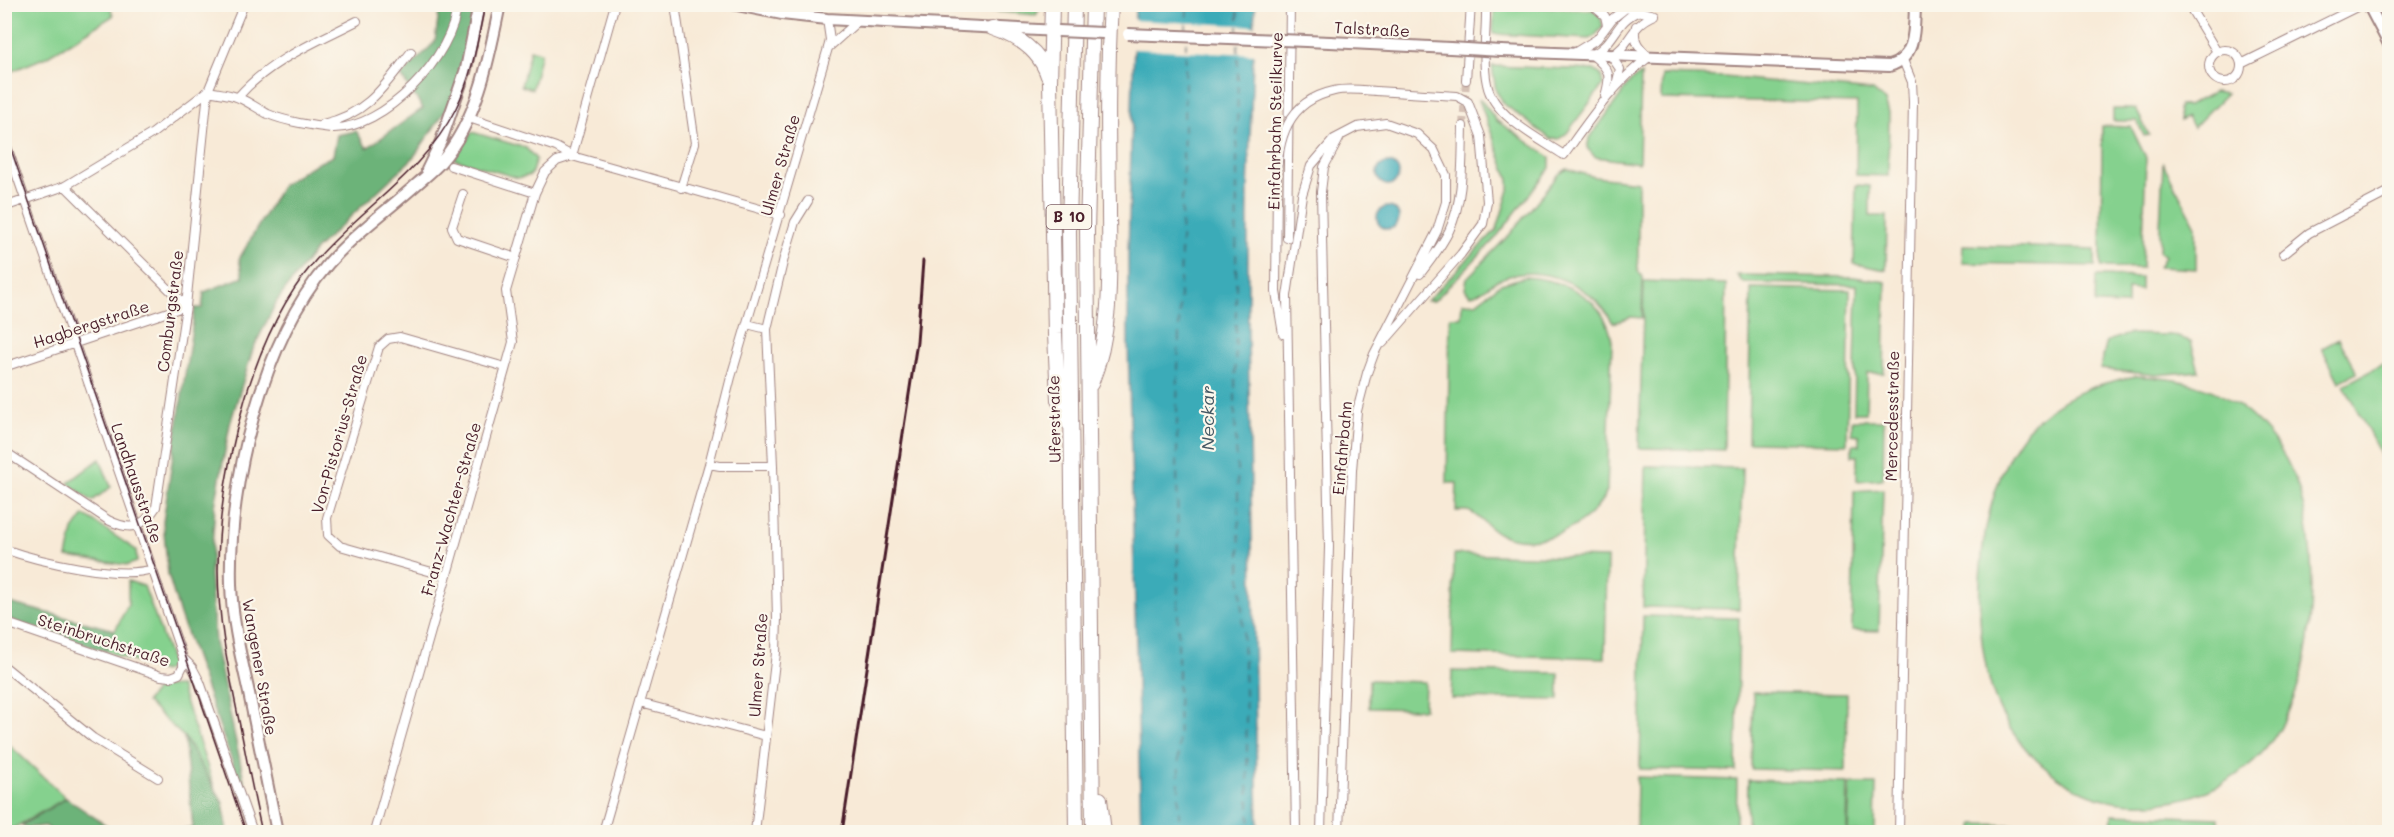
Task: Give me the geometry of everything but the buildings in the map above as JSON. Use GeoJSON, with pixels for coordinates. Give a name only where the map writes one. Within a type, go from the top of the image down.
{"type":"FeatureCollection","features":[{"type":"Feature","properties":{"kind":"highway","name":"B 10"},"geometry":{"type":"LineString","coordinates":[[1052,4],[1054,31],[1050,82],[1058,400],[1070,429]]}},
{"type":"Feature","properties":{"kind":"highway","name":"Uferstraße"},"geometry":{"type":"LineString","coordinates":[[1074,4],[1069,230],[1076,832]]}},
{"type":"Feature","properties":{"kind":"highway","name":"B 10"},"geometry":{"type":"LineString","coordinates":[[1092,4],[1087,231],[1093,832]]}},
{"type":"Feature","properties":{"kind":"highway","name":"B 10"},"geometry":{"type":"LineString","coordinates":[[1088,395],[1102,355],[1108,305],[1111,4]]}},
{"type":"Feature","properties":{"kind":"highway","name":"B 10"},"geometry":{"type":"LineString","coordinates":[[993,28],[1010,35],[1029,48],[1044,66],[1050,82]]}},
{"type":"Feature","properties":{"kind":"highway"},"geometry":{"type":"LineString","coordinates":[[1093,758],[1104,832]]}},
{"type":"Feature","properties":{"kind":"main road","name":"Wangener Straße"},"geometry":{"type":"LineString","coordinates":[[418,183],[434,159],[466,69],[479,4]]}},
{"type":"Feature","properties":{"kind":"main road","name":"Wangener Straße"},"geometry":{"type":"LineString","coordinates":[[277,832],[235,625],[231,584],[234,521],[245,456],[258,403],[277,347],[308,290],[330,263],[441,163],[468,118],[488,58],[500,4]]}},
{"type":"Feature","properties":{"kind":"main road","name":"Talstraße"},"geometry":{"type":"LineString","coordinates":[[732,4],[782,14],[826,19],[1110,34],[1881,67],[1903,60]]}},
{"type":"Feature","properties":{"kind":"main road"},"geometry":{"type":"LineString","coordinates":[[1903,60],[1911,47],[1915,4]]}},
{"type":"Feature","properties":{"kind":"main road"},"geometry":{"type":"LineString","coordinates":[[2365,4],[2390,46]]}},
{"type":"Feature","properties":{"kind":"main road","name":"Wangener Straße"},"geometry":{"type":"LineString","coordinates":[[273,832],[275,820]]}},
{"type":"Feature","properties":{"kind":"street"},"geometry":{"type":"LineString","coordinates":[[4,207],[65,186],[153,133],[208,91],[244,4]]}},
{"type":"Feature","properties":{"kind":"street"},"geometry":{"type":"LineString","coordinates":[[208,91],[238,97],[270,115],[319,125],[339,127],[365,120],[412,88],[427,73],[441,52],[454,20],[457,4]]}},
{"type":"Feature","properties":{"kind":"street"},"geometry":{"type":"LineString","coordinates":[[572,156],[615,4]]}},
{"type":"Feature","properties":{"kind":"street"},"geometry":{"type":"LineString","coordinates":[[675,4],[695,143],[681,188]]}},
{"type":"Feature","properties":{"kind":"street","name":"Einfahrbahn Steilkurve"},"geometry":{"type":"LineString","coordinates":[[1287,238],[1290,4]]}},
{"type":"Feature","properties":{"kind":"street"},"geometry":{"type":"LineString","coordinates":[[1466,80],[1471,4]]}},
{"type":"Feature","properties":{"kind":"street"},"geometry":{"type":"LineString","coordinates":[[1489,4],[1486,14],[1486,82],[1491,98],[1502,112],[1564,155],[1604,99],[1649,57],[1635,40],[1636,26]]}},
{"type":"Feature","properties":{"kind":"street"},"geometry":{"type":"LineString","coordinates":[[1591,4],[1605,16],[1607,26]]}},
{"type":"Feature","properties":{"kind":"street"},"geometry":{"type":"LineString","coordinates":[[1608,4],[1655,15],[1636,26],[1623,46],[1611,56],[1620,69],[1616,86]]}},
{"type":"Feature","properties":{"kind":"street"},"geometry":{"type":"LineString","coordinates":[[1608,4],[1617,13],[1620,25]]}},
{"type":"Feature","properties":{"kind":"street"},"geometry":{"type":"LineString","coordinates":[[2188,4],[2217,52]]}},
{"type":"Feature","properties":{"kind":"street"},"geometry":{"type":"LineString","coordinates":[[2241,64],[2365,4]]}},
{"type":"Feature","properties":{"kind":"street"},"geometry":{"type":"LineString","coordinates":[[1573,54],[1594,42],[1617,13],[1626,8]]}},
{"type":"Feature","properties":{"kind":"street"},"geometry":{"type":"LineString","coordinates":[[1604,99],[1609,75],[1605,66],[1592,55],[1610,42],[1627,17],[1640,11]]}},
{"type":"Feature","properties":{"kind":"street","name":"Ulmer Straße"},"geometry":{"type":"LineString","coordinates":[[603,832],[828,48],[830,40],[826,19]]}},
{"type":"Feature","properties":{"kind":"street"},"geometry":{"type":"LineString","coordinates":[[238,97],[255,79],[278,62],[357,21]]}},
{"type":"Feature","properties":{"kind":"street"},"geometry":{"type":"LineString","coordinates":[[828,48],[858,21]]}},
{"type":"Feature","properties":{"kind":"street"},"geometry":{"type":"LineString","coordinates":[[2232,51],[2241,64],[2240,73],[2234,80],[2225,83],[2216,80],[2210,73],[2208,65],[2211,57],[2217,52],[2232,51]]}},
{"type":"Feature","properties":{"kind":"street"},"geometry":{"type":"LineString","coordinates":[[319,125],[346,117],[363,106],[393,77],[411,52]]}},
{"type":"Feature","properties":{"kind":"street","name":"Mercedesstraße"},"geometry":{"type":"LineString","coordinates":[[1899,832],[1913,86],[1903,60]]}},
{"type":"Feature","properties":{"kind":"street","name":"Comburgstraße"},"geometry":{"type":"LineString","coordinates":[[137,525],[149,518],[156,507],[186,306],[208,91]]}},
{"type":"Feature","properties":{"kind":"street"},"geometry":{"type":"LineString","coordinates":[[1286,353],[1276,292],[1277,181],[1280,140],[1293,117],[1318,97],[1334,91],[1457,96],[1465,99],[1470,107],[1481,136],[1487,202],[1480,230],[1374,354]]}},
{"type":"Feature","properties":{"kind":"street"},"geometry":{"type":"LineString","coordinates":[[468,118],[556,147],[572,156],[781,215]]}},
{"type":"Feature","properties":{"kind":"street","name":"Einfahrbahn"},"geometry":{"type":"LineString","coordinates":[[1296,832],[1286,353],[1287,296],[1306,179],[1318,155],[1345,131],[1367,124],[1397,125],[1417,134],[1439,157],[1444,167],[1447,184],[1445,211],[1410,287],[1374,354],[1361,390],[1354,435],[1339,832]]}},
{"type":"Feature","properties":{"kind":"street"},"geometry":{"type":"LineString","coordinates":[[1410,287],[1439,248],[1454,218],[1461,183],[1463,126]]}},
{"type":"Feature","properties":{"kind":"street","name":"Einfahrbahn"},"geometry":{"type":"LineString","coordinates":[[1321,832],[1329,547],[1322,178],[1328,156],[1345,131]]}},
{"type":"Feature","properties":{"kind":"street","name":"Landhausstraße"},"geometry":{"type":"LineString","coordinates":[[4,138],[183,658],[200,682],[253,832]]}},
{"type":"Feature","properties":{"kind":"street","name":"Franz-Wachter-Straße"},"geometry":{"type":"LineString","coordinates":[[374,832],[513,342],[506,291],[535,193],[545,172],[557,161],[572,156]]}},
{"type":"Feature","properties":{"kind":"street"},"geometry":{"type":"LineString","coordinates":[[451,166],[535,193]]}},
{"type":"Feature","properties":{"kind":"street"},"geometry":{"type":"LineString","coordinates":[[65,186],[186,306]]}},
{"type":"Feature","properties":{"kind":"street"},"geometry":{"type":"LineString","coordinates":[[2283,254],[2309,233],[2390,191]]}},
{"type":"Feature","properties":{"kind":"street"},"geometry":{"type":"LineString","coordinates":[[463,194],[452,227],[457,238],[516,258]]}},
{"type":"Feature","properties":{"kind":"street","name":"Ulmer Straße"},"geometry":{"type":"LineString","coordinates":[[640,703],[766,736],[776,630],[773,466],[766,329],[795,222],[808,201]]}},
{"type":"Feature","properties":{"kind":"street","name":"Hagbergstraße"},"geometry":{"type":"LineString","coordinates":[[4,367],[186,306]]}},
{"type":"Feature","properties":{"kind":"street"},"geometry":{"type":"LineString","coordinates":[[747,324],[766,329]]}},
{"type":"Feature","properties":{"kind":"street","name":"Von-Pistorius-Straße"},"geometry":{"type":"LineString","coordinates":[[446,576],[340,546],[328,535],[327,518],[379,347],[388,339],[400,338],[505,367]]}},
{"type":"Feature","properties":{"kind":"street"},"geometry":{"type":"LineString","coordinates":[[4,451],[108,520],[124,528],[137,525]]}},
{"type":"Feature","properties":{"kind":"street"},"geometry":{"type":"LineString","coordinates":[[708,464],[773,466]]}},
{"type":"Feature","properties":{"kind":"street"},"geometry":{"type":"LineString","coordinates":[[4,549],[79,567],[137,573],[152,569]]}},
{"type":"Feature","properties":{"kind":"street","name":"Steinbruchstraße"},"geometry":{"type":"LineString","coordinates":[[4,622],[161,676],[171,677],[179,674],[183,666],[183,658]]}},
{"type":"Feature","properties":{"kind":"street"},"geometry":{"type":"LineString","coordinates":[[4,666],[93,738],[158,778]]}},
{"type":"Feature","properties":{"kind":"street"},"geometry":{"type":"LineString","coordinates":[[755,832],[766,736]]}},
{"type":"Feature","properties":{"kind":"green space"},"geometry":{"type":"Polygon","coordinates":[[[5,4],[110,5],[113,16],[46,57],[5,74],[5,4]]]}},
{"type":"Feature","properties":{"kind":"green space"},"geometry":{"type":"Polygon","coordinates":[[[967,4],[1042,5],[1036,15],[969,9],[967,4]]]}},
{"type":"Feature","properties":{"kind":"green space"},"geometry":{"type":"Polygon","coordinates":[[[440,5],[477,5],[466,57],[452,101],[413,158],[315,250],[277,301],[253,349],[230,424],[215,506],[210,573],[215,643],[247,794],[244,795],[180,615],[168,574],[163,522],[195,308],[202,308],[204,292],[243,277],[239,259],[282,185],[310,167],[333,156],[337,135],[356,131],[367,148],[423,108],[401,76],[435,42],[440,5]]]}},
{"type":"Feature","properties":{"kind":"green space"},"geometry":{"type":"Polygon","coordinates":[[[1502,5],[1593,10],[1600,16],[1603,26],[1590,39],[1493,34],[1494,12],[1502,5]]]}},
{"type":"Feature","properties":{"kind":"green space"},"geometry":{"type":"Polygon","coordinates":[[[530,50],[541,52],[532,89],[521,86],[530,50]]]}},
{"type":"Feature","properties":{"kind":"green space"},"geometry":{"type":"Polygon","coordinates":[[[1492,66],[1594,70],[1601,75],[1603,85],[1567,133],[1559,139],[1551,139],[1504,104],[1496,91],[1492,66]]]}},
{"type":"Feature","properties":{"kind":"green space"},"geometry":{"type":"Polygon","coordinates":[[[1641,74],[1639,163],[1595,157],[1587,148],[1589,139],[1630,82],[1641,74]]]}},
{"type":"Feature","properties":{"kind":"green space"},"geometry":{"type":"Polygon","coordinates":[[[1662,75],[1724,77],[1873,91],[1885,101],[1889,113],[1888,176],[1856,175],[1857,103],[1661,99],[1662,75]]]}},
{"type":"Feature","properties":{"kind":"green space"},"geometry":{"type":"Polygon","coordinates":[[[2214,92],[2226,94],[2193,128],[2187,117],[2180,121],[2179,105],[2188,106],[2214,92]]]}},
{"type":"Feature","properties":{"kind":"green space"},"geometry":{"type":"Polygon","coordinates":[[[1479,100],[1497,121],[1547,155],[1550,158],[1550,168],[1495,239],[1434,301],[1427,301],[1497,229],[1509,190],[1509,180],[1479,100]]]}},
{"type":"Feature","properties":{"kind":"green space"},"geometry":{"type":"Polygon","coordinates":[[[2113,109],[2136,109],[2149,135],[2144,136],[2137,121],[2113,121],[2113,109]]]}},
{"type":"Feature","properties":{"kind":"green space"},"geometry":{"type":"Polygon","coordinates":[[[2102,126],[2131,127],[2146,158],[2142,268],[2101,267],[2102,126]]]}},
{"type":"Feature","properties":{"kind":"green space"},"geometry":{"type":"Polygon","coordinates":[[[472,132],[526,148],[536,159],[531,175],[518,178],[454,159],[472,132]]]}},
{"type":"Feature","properties":{"kind":"green space"},"geometry":{"type":"Polygon","coordinates":[[[2163,163],[2196,226],[2196,269],[2159,267],[2165,256],[2159,251],[2163,163]]]}},
{"type":"Feature","properties":{"kind":"green space"},"geometry":{"type":"Polygon","coordinates":[[[1567,169],[1595,177],[1638,182],[1638,272],[1643,277],[1642,318],[1631,317],[1613,323],[1592,297],[1578,287],[1547,275],[1530,273],[1514,275],[1498,280],[1474,295],[1470,295],[1465,289],[1467,278],[1511,233],[1559,174],[1567,169]]]}},
{"type":"Feature","properties":{"kind":"green space"},"geometry":{"type":"Polygon","coordinates":[[[1856,185],[1870,186],[1870,216],[1887,216],[1886,270],[1854,264],[1856,185]]]}},
{"type":"Feature","properties":{"kind":"green space"},"geometry":{"type":"Polygon","coordinates":[[[1963,245],[2095,249],[2095,266],[1962,263],[1963,245]]]}},
{"type":"Feature","properties":{"kind":"green space"},"geometry":{"type":"Polygon","coordinates":[[[1737,275],[1854,277],[1886,282],[1884,373],[1867,373],[1866,413],[1854,413],[1857,285],[1744,283],[1737,275]]]}},
{"type":"Feature","properties":{"kind":"green space"},"geometry":{"type":"Polygon","coordinates":[[[2096,276],[2141,277],[2141,290],[2127,289],[2127,305],[2095,304],[2096,276]]]}},
{"type":"Feature","properties":{"kind":"green space"},"geometry":{"type":"Polygon","coordinates":[[[1525,277],[1568,287],[1592,302],[1608,326],[1612,341],[1607,491],[1599,504],[1576,525],[1546,538],[1530,540],[1515,539],[1500,534],[1473,513],[1456,511],[1457,483],[1447,483],[1450,317],[1461,317],[1462,303],[1476,303],[1501,284],[1525,277]]]}},
{"type":"Feature","properties":{"kind":"green space"},"geometry":{"type":"Polygon","coordinates":[[[1644,281],[1726,284],[1724,450],[1639,448],[1644,281]]]}},
{"type":"Feature","properties":{"kind":"green space"},"geometry":{"type":"Polygon","coordinates":[[[1751,288],[1850,290],[1847,444],[1748,442],[1751,288]]]}},
{"type":"Feature","properties":{"kind":"green space"},"geometry":{"type":"Polygon","coordinates":[[[2129,334],[2171,335],[2191,341],[2199,371],[2156,375],[2100,369],[2107,341],[2129,334]]]}},
{"type":"Feature","properties":{"kind":"green space"},"geometry":{"type":"Polygon","coordinates":[[[2339,339],[2357,373],[2339,382],[2322,348],[2339,339]]]}},
{"type":"Feature","properties":{"kind":"green space"},"geometry":{"type":"Polygon","coordinates":[[[2389,361],[2389,471],[2344,385],[2389,361]]]}},
{"type":"Feature","properties":{"kind":"green space"},"geometry":{"type":"Polygon","coordinates":[[[2136,376],[2181,381],[2210,390],[2237,404],[2265,430],[2279,449],[2295,479],[2306,520],[2311,554],[2310,628],[2304,664],[2294,698],[2280,729],[2261,754],[2234,777],[2187,798],[2152,803],[2115,801],[2096,797],[2063,780],[2033,756],[2009,727],[1994,696],[1985,659],[1980,618],[1980,575],[1985,533],[1995,493],[2009,457],[2028,429],[2064,400],[2105,383],[2136,376]]]}},
{"type":"Feature","properties":{"kind":"green space"},"geometry":{"type":"Polygon","coordinates":[[[1852,420],[1884,420],[1883,479],[1857,481],[1857,456],[1852,456],[1852,445],[1859,445],[1859,435],[1852,434],[1852,420]]]}},
{"type":"Feature","properties":{"kind":"green space"},"geometry":{"type":"Polygon","coordinates":[[[100,459],[111,487],[92,501],[68,483],[100,459]]]}},
{"type":"Feature","properties":{"kind":"green space"},"geometry":{"type":"Polygon","coordinates":[[[1646,466],[1742,468],[1739,609],[1643,607],[1646,466]]]}},
{"type":"Feature","properties":{"kind":"green space"},"geometry":{"type":"Polygon","coordinates":[[[1883,489],[1879,631],[1852,630],[1854,491],[1883,489]]]}},
{"type":"Feature","properties":{"kind":"green space"},"geometry":{"type":"Polygon","coordinates":[[[84,515],[136,550],[137,562],[128,565],[67,557],[73,530],[84,515]]]}},
{"type":"Feature","properties":{"kind":"green space"},"geometry":{"type":"Polygon","coordinates":[[[1454,554],[1607,558],[1605,658],[1452,654],[1454,554]]]}},
{"type":"Feature","properties":{"kind":"green space"},"geometry":{"type":"Polygon","coordinates":[[[128,581],[144,586],[173,666],[163,672],[105,651],[128,604],[128,581]]]}},
{"type":"Feature","properties":{"kind":"green space"},"geometry":{"type":"Polygon","coordinates":[[[4,602],[115,630],[105,651],[5,618],[4,602]]]}},
{"type":"Feature","properties":{"kind":"green space"},"geometry":{"type":"Polygon","coordinates":[[[1643,616],[1739,618],[1736,771],[1640,769],[1643,616]]]}},
{"type":"Feature","properties":{"kind":"green space"},"geometry":{"type":"Polygon","coordinates":[[[1452,671],[1559,673],[1559,700],[1451,698],[1452,671]]]}},
{"type":"Feature","properties":{"kind":"green space"},"geometry":{"type":"Polygon","coordinates":[[[1369,680],[1425,682],[1424,709],[1369,708],[1369,680]]]}},
{"type":"Feature","properties":{"kind":"green space"},"geometry":{"type":"Polygon","coordinates":[[[180,686],[215,789],[184,737],[146,702],[158,687],[180,686]]]}},
{"type":"Feature","properties":{"kind":"green space"},"geometry":{"type":"Polygon","coordinates":[[[1753,692],[1847,694],[1846,771],[1751,769],[1753,692]]]}},
{"type":"Feature","properties":{"kind":"green space"},"geometry":{"type":"Polygon","coordinates":[[[184,737],[223,803],[228,832],[176,832],[193,827],[184,737]]]}},
{"type":"Feature","properties":{"kind":"green space"},"geometry":{"type":"Polygon","coordinates":[[[5,741],[66,798],[7,832],[4,832],[5,741]]]}},
{"type":"Feature","properties":{"kind":"green space"},"geometry":{"type":"Polygon","coordinates":[[[1637,777],[1737,780],[1736,832],[1636,832],[1637,777]]]}},
{"type":"Feature","properties":{"kind":"green space"},"geometry":{"type":"Polygon","coordinates":[[[1748,780],[1848,783],[1847,832],[1747,832],[1748,780]]]}},
{"type":"Feature","properties":{"kind":"green space"},"geometry":{"type":"Polygon","coordinates":[[[1850,784],[1876,784],[1875,832],[1848,832],[1850,784]]]}},
{"type":"Feature","properties":{"kind":"green space"},"geometry":{"type":"Polygon","coordinates":[[[66,798],[116,832],[52,832],[46,826],[26,828],[22,825],[66,798]]]}},
{"type":"Feature","properties":{"kind":"green space"},"geometry":{"type":"Polygon","coordinates":[[[2113,814],[2219,818],[2219,832],[2112,832],[2113,814]]]}},
{"type":"Feature","properties":{"kind":"green space"},"geometry":{"type":"Polygon","coordinates":[[[1974,824],[2097,827],[2097,832],[1974,832],[1974,824]]]}},
{"type":"Feature","properties":{"kind":"water","name":"Neckar"},"geometry":{"type":"Polygon","coordinates":[[[1135,5],[1255,5],[1248,192],[1248,337],[1258,832],[1141,832],[1128,343],[1128,254],[1135,5]]]}},
{"type":"Feature","properties":{"kind":"water"},"geometry":{"type":"Polygon","coordinates":[[[1388,163],[1396,166],[1399,174],[1396,182],[1388,185],[1380,182],[1377,174],[1380,166],[1388,163]]]}},
{"type":"Feature","properties":{"kind":"water"},"geometry":{"type":"Polygon","coordinates":[[[1388,207],[1396,210],[1399,218],[1396,226],[1388,229],[1380,226],[1377,218],[1380,210],[1388,207]]]}},
{"type":"Feature","properties":{"kind":"pier"},"geometry":{"type":"Polygon","coordinates":[[[1132,20],[1257,26],[1256,54],[1131,49],[1132,20]]]}},
{"type":"Feature","properties":{"kind":"ferry route"},"geometry":{"type":"LineString","coordinates":[[1186,31],[1187,4]]}},
{"type":"Feature","properties":{"kind":"ferry route"},"geometry":{"type":"LineString","coordinates":[[1238,4],[1238,34]]}},
{"type":"Feature","properties":{"kind":"ferry route"},"geometry":{"type":"LineString","coordinates":[[1179,832],[1177,412],[1186,42]]}},
{"type":"Feature","properties":{"kind":"ferry route"},"geometry":{"type":"LineString","coordinates":[[1238,44],[1235,414],[1250,832]]}},
{"type":"Feature","properties":{"kind":"tunnel"},"geometry":{"type":"LineString","coordinates":[[1463,126],[1466,80]]}},
{"type":"Feature","properties":{"kind":"tram line"},"geometry":{"type":"LineString","coordinates":[[262,832],[227,661],[218,589],[222,505],[239,420],[265,344],[282,309],[303,276],[333,242],[409,171],[442,132],[466,85],[485,4]]}},
{"type":"Feature","properties":{"kind":"tram line"},"geometry":{"type":"LineString","coordinates":[[4,129],[246,832]]}},
{"type":"Feature","properties":{"kind":"railway"},"geometry":{"type":"LineString","coordinates":[[842,832],[917,342],[923,261]]}}]}
